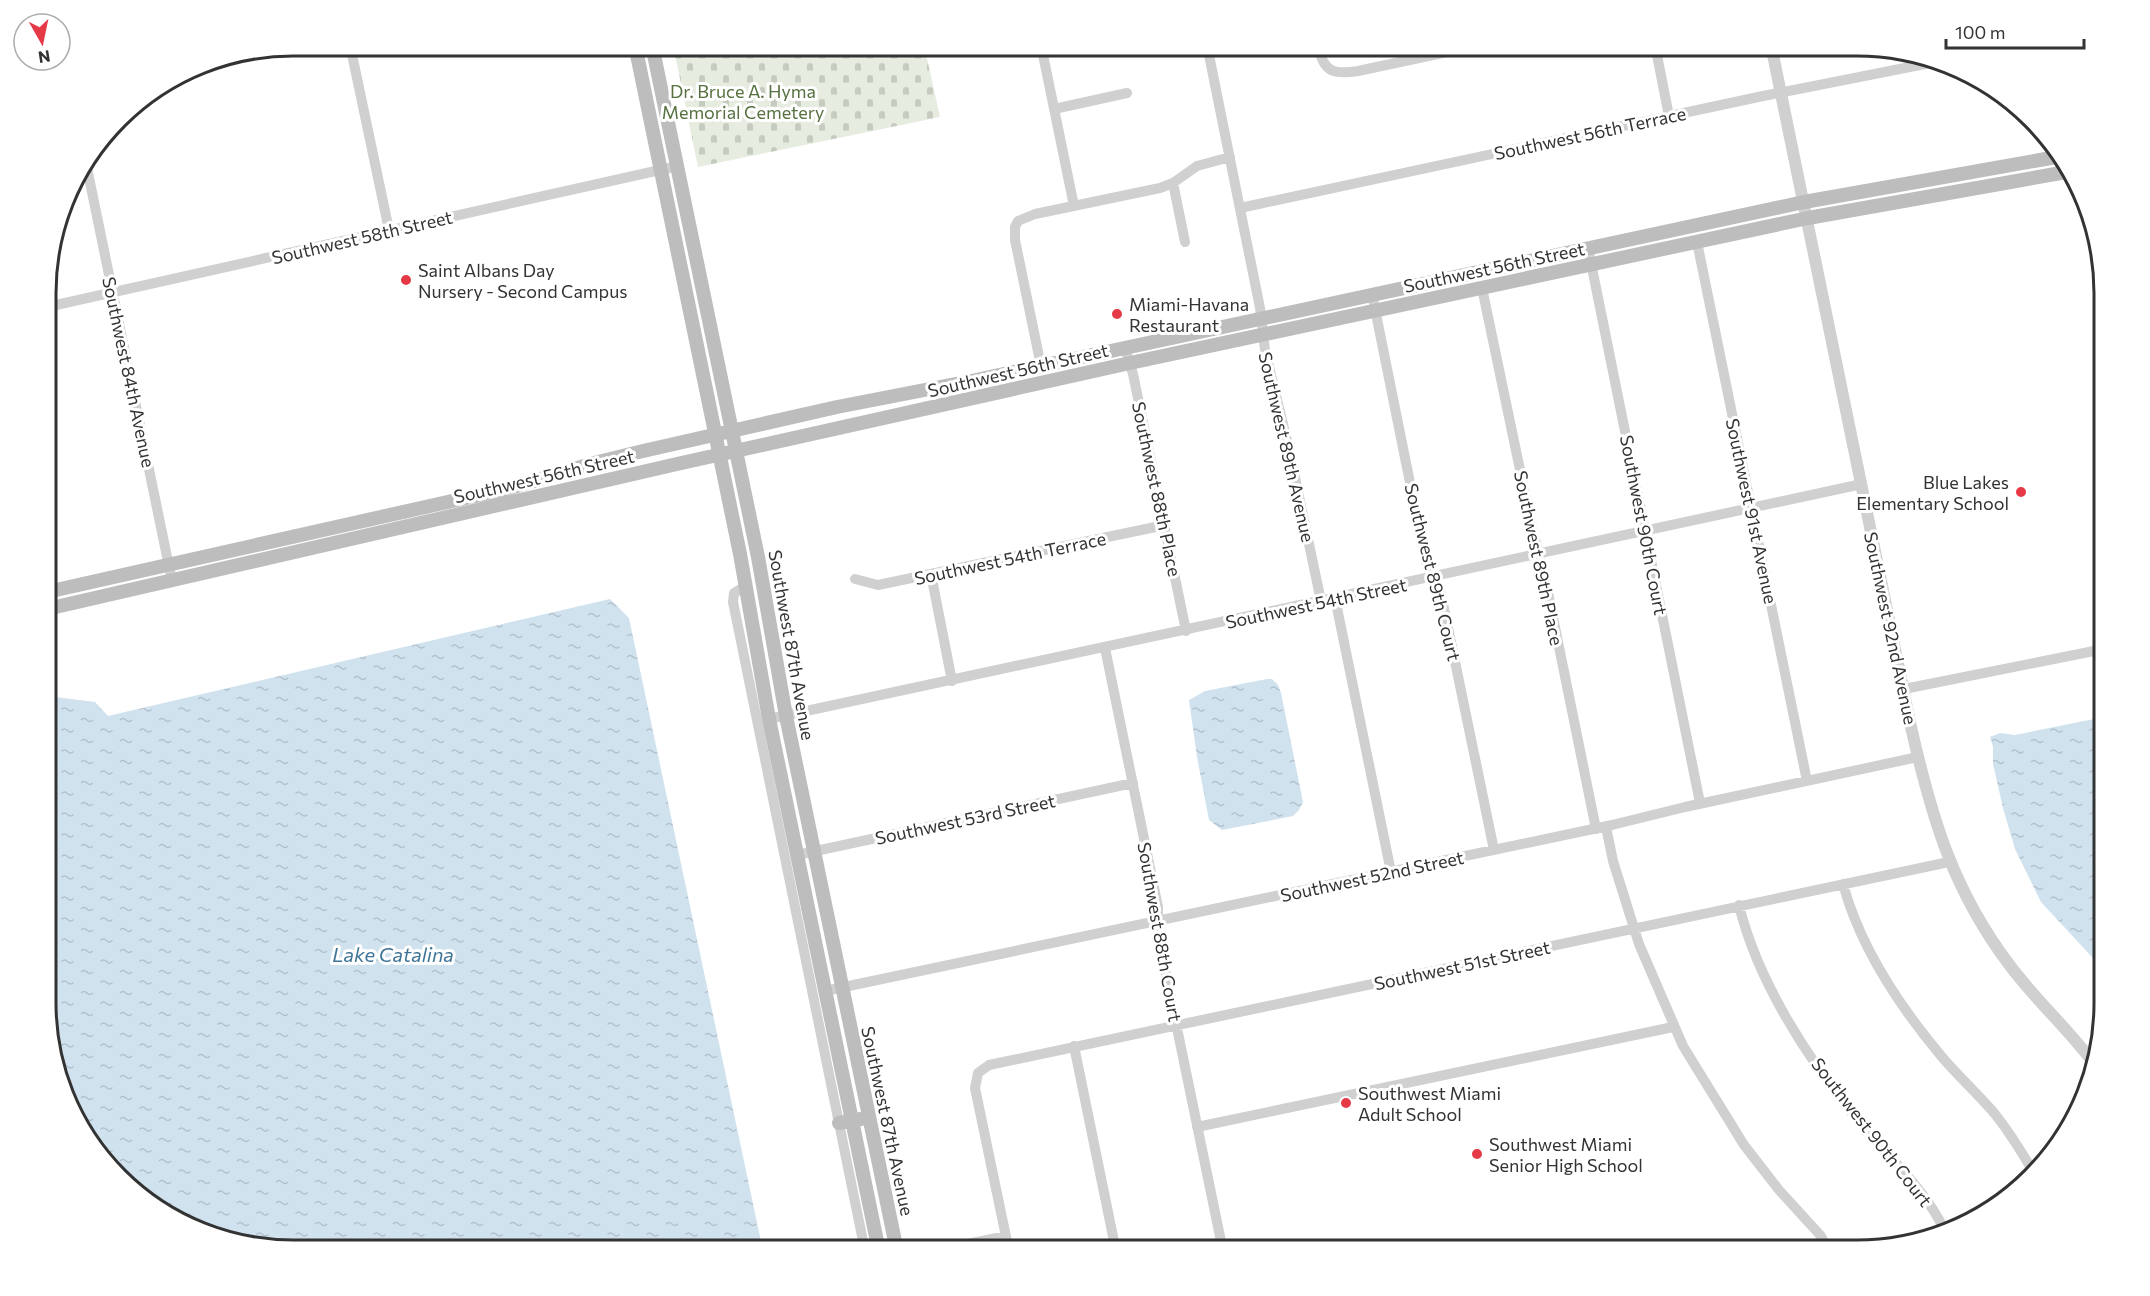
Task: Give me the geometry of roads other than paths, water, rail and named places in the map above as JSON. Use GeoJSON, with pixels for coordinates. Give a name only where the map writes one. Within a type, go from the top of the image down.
{"type":"FeatureCollection","features":[{"type":"Feature","properties":{"kind":"main road","name":"Southwest 87th Avenue"},"geometry":{"type":"LineString","coordinates":[[637,56],[720,454],[769,719],[825,991],[845,1122],[876,1240]]}},
{"type":"Feature","properties":{"kind":"main road","name":"Southwest 87th Avenue"},"geometry":{"type":"LineString","coordinates":[[654,56],[736,450],[786,716],[895,1240]]}},
{"type":"Feature","properties":{"kind":"main road","name":"Southwest 56th Street"},"geometry":{"type":"LineString","coordinates":[[56,590],[521,485],[594,463],[848,405],[1041,366],[1804,202],[2053,158]]}},
{"type":"Feature","properties":{"kind":"main road","name":"Southwest 56th Street"},"geometry":{"type":"LineString","coordinates":[[56,607],[736,450],[1130,363],[1808,218],[2062,173]]}},
{"type":"Feature","properties":{"kind":"main road"},"geometry":{"type":"LineString","coordinates":[[396,513],[400,529]]}},
{"type":"Feature","properties":{"kind":"main road"},"geometry":{"type":"LineString","coordinates":[[746,586],[754,587],[766,602]]}},
{"type":"Feature","properties":{"kind":"main road"},"geometry":{"type":"LineString","coordinates":[[845,1122],[869,1118]]}},
{"type":"Feature","properties":{"kind":"street"},"geometry":{"type":"LineString","coordinates":[[352,56],[389,230]]}},
{"type":"Feature","properties":{"kind":"street"},"geometry":{"type":"LineString","coordinates":[[1043,56],[1074,206]]}},
{"type":"Feature","properties":{"kind":"street","name":"Southwest 89th Avenue"},"geometry":{"type":"LineString","coordinates":[[1209,56],[1262,318],[1263,335],[1321,601]]}},
{"type":"Feature","properties":{"kind":"street"},"geometry":{"type":"LineString","coordinates":[[1320,56],[1321,60],[1332,71],[1339,74],[1409,56]]}},
{"type":"Feature","properties":{"kind":"street"},"geometry":{"type":"LineString","coordinates":[[1657,56],[1669,117]]}},
{"type":"Feature","properties":{"kind":"street","name":"Southwest 92nd Avenue"},"geometry":{"type":"LineString","coordinates":[[1773,56],[1930,806],[1949,862],[1971,908],[2020,979],[2088,1057]]}},
{"type":"Feature","properties":{"kind":"street","name":"Southwest 56th Terrace"},"geometry":{"type":"LineString","coordinates":[[1240,208],[1781,92],[1921,65]]}},
{"type":"Feature","properties":{"kind":"street"},"geometry":{"type":"LineString","coordinates":[[1054,109],[1127,93]]}},
{"type":"Feature","properties":{"kind":"street"},"geometry":{"type":"LineString","coordinates":[[1041,366],[1015,240],[1015,227],[1018,221],[1035,214],[1160,188],[1173,183],[1197,166],[1230,157]]}},
{"type":"Feature","properties":{"kind":"street","name":"Southwest 58th Street"},"geometry":{"type":"LineString","coordinates":[[56,305],[678,166]]}},
{"type":"Feature","properties":{"kind":"street","name":"Southwest 84th Avenue"},"geometry":{"type":"LineString","coordinates":[[88,173],[172,581]]}},
{"type":"Feature","properties":{"kind":"street"},"geometry":{"type":"LineString","coordinates":[[1173,183],[1185,242]]}},
{"type":"Feature","properties":{"kind":"street","name":"Southwest 91st Avenue"},"geometry":{"type":"LineString","coordinates":[[1697,242],[1807,781]]}},
{"type":"Feature","properties":{"kind":"street","name":"Southwest 90th Court"},"geometry":{"type":"LineString","coordinates":[[1588,248],[1700,803]]}},
{"type":"Feature","properties":{"kind":"street","name":"Southwest 89th Place"},"geometry":{"type":"LineString","coordinates":[[1482,288],[1533,532],[1601,828],[1634,928],[1673,1027],[1692,1063],[1744,1144],[1779,1190],[1823,1240]]}},
{"type":"Feature","properties":{"kind":"street","name":"Southwest 89th Court"},"geometry":{"type":"LineString","coordinates":[[1372,294],[1426,562],[1443,604],[1494,850]]}},
{"type":"Feature","properties":{"kind":"street","name":"Southwest 88th Place"},"geometry":{"type":"LineString","coordinates":[[1125,348],[1165,525],[1186,631]]}},
{"type":"Feature","properties":{"kind":"street","name":"Southwest 54th Street"},"geometry":{"type":"LineString","coordinates":[[769,719],[1862,484]]}},
{"type":"Feature","properties":{"kind":"street","name":"Southwest 54th Terrace"},"geometry":{"type":"LineString","coordinates":[[855,579],[878,585],[1165,525]]}},
{"type":"Feature","properties":{"kind":"street"},"geometry":{"type":"LineString","coordinates":[[931,574],[952,681]]}},
{"type":"Feature","properties":{"kind":"street","name":"Southwest 87th Avenue"},"geometry":{"type":"LineString","coordinates":[[746,586],[734,593],[733,602],[845,1122],[863,1240]]}},
{"type":"Feature","properties":{"kind":"street"},"geometry":{"type":"LineString","coordinates":[[1335,598],[1391,872]]}},
{"type":"Feature","properties":{"kind":"street","name":"Southwest 88th Court"},"geometry":{"type":"LineString","coordinates":[[1105,648],[1158,908],[1158,936],[1221,1240]]}},
{"type":"Feature","properties":{"kind":"street"},"geometry":{"type":"LineString","coordinates":[[1904,689],[2094,651]]}},
{"type":"Feature","properties":{"kind":"street","name":"Southwest 52nd Street"},"geometry":{"type":"LineString","coordinates":[[825,991],[1601,828],[1700,803],[1918,757]]}},
{"type":"Feature","properties":{"kind":"street","name":"Southwest 53rd Street"},"geometry":{"type":"LineString","coordinates":[[797,855],[1133,783]]}},
{"type":"Feature","properties":{"kind":"street","name":"Southwest 51st Street"},"geometry":{"type":"LineString","coordinates":[[1006,1236],[976,1096],[975,1081],[983,1068],[996,1062],[1949,862]]}},
{"type":"Feature","properties":{"kind":"street"},"geometry":{"type":"LineString","coordinates":[[1843,884],[1857,925],[1896,995],[1943,1058],[2000,1121],[2029,1167]]}},
{"type":"Feature","properties":{"kind":"street","name":"Southwest 90th Court"},"geometry":{"type":"LineString","coordinates":[[1739,905],[1747,934],[1764,973],[1800,1038],[1830,1085],[1920,1190],[1941,1225]]}},
{"type":"Feature","properties":{"kind":"street"},"geometry":{"type":"LineString","coordinates":[[1197,1127],[1673,1027]]}},
{"type":"Feature","properties":{"kind":"street"},"geometry":{"type":"LineString","coordinates":[[1074,1046],[1114,1240]]}},
{"type":"Feature","properties":{"kind":"street"},"geometry":{"type":"LineString","coordinates":[[987,1240],[1006,1236],[1007,1240]]}},
{"type":"Feature","properties":{"kind":"water","name":"Lake Catalina"},"geometry":{"type":"Polygon","coordinates":[[[610,599],[629,618],[761,1240],[277,1240],[246,1236],[216,1228],[174,1209],[148,1192],[114,1160],[87,1122],[68,1080],[60,1050],[56,1019],[56,697],[95,702],[108,716],[610,599]]]}},
{"type":"Feature","properties":{"kind":"water"},"geometry":{"type":"Polygon","coordinates":[[[1272,679],[1278,685],[1281,693],[1303,802],[1293,816],[1222,830],[1209,820],[1189,700],[1205,691],[1272,679]]]}},
{"type":"Feature","properties":{"kind":"water"},"geometry":{"type":"Polygon","coordinates":[[[2094,719],[2094,959],[2041,902],[2015,849],[1993,764],[1993,747],[1990,737],[2000,733],[2015,735],[2094,719]]]}},
{"type":"Feature","properties":{"kind":"place","name":"Saint Albans Day Nursery - Second Campus"},"geometry":{"type":"Point","coordinates":[406,280]}},
{"type":"Feature","properties":{"kind":"place","name":"Miami-Havana Restaurant"},"geometry":{"type":"Point","coordinates":[1117,314]}},
{"type":"Feature","properties":{"kind":"place","name":"Blue Lakes Elementary School"},"geometry":{"type":"Point","coordinates":[2021,492]}},
{"type":"Feature","properties":{"kind":"place","name":"Southwest Miami Adult School"},"geometry":{"type":"Point","coordinates":[1346,1103]}},
{"type":"Feature","properties":{"kind":"place","name":"Southwest Miami Senior High School"},"geometry":{"type":"Point","coordinates":[1477,1154]}},
{"type":"Feature","properties":{"kind":"park label","name":"Dr. Bruce A. Hyma Memorial Cemetery"},"geometry":{"type":"Point","coordinates":[743,101]}}]}
